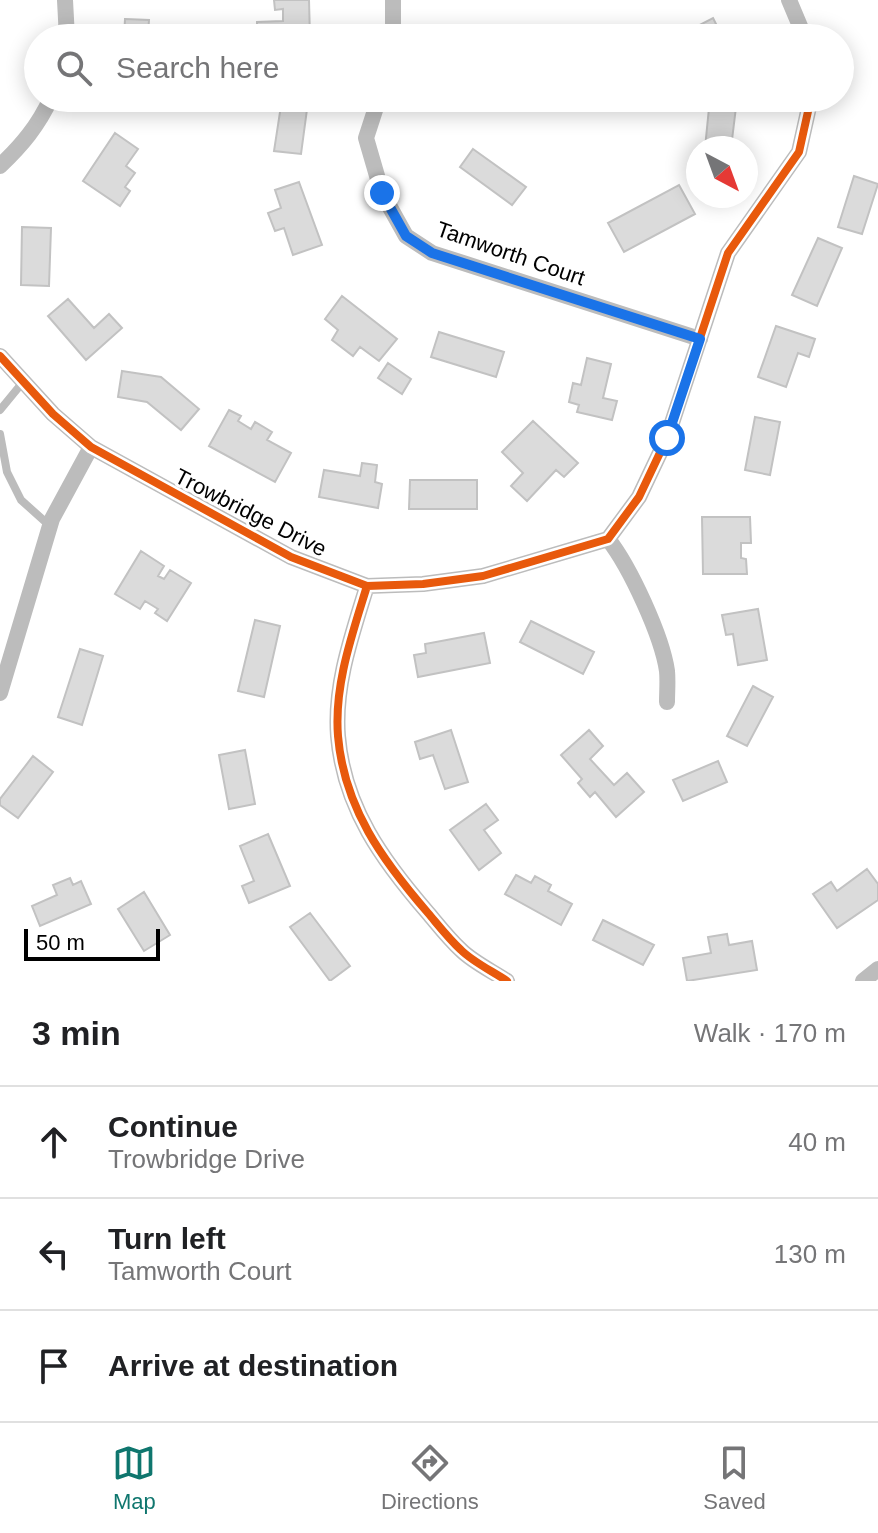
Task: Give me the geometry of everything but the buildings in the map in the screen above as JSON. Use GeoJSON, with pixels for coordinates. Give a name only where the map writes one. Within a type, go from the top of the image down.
{"type":"FeatureCollection","features":[{"type":"Feature","properties":{"kind":"street"},"geometry":{"type":"LineString","coordinates":[[65,0],[66,24]]}},
{"type":"Feature","properties":{"kind":"street"},"geometry":{"type":"LineString","coordinates":[[393,0],[393,24]]}},
{"type":"Feature","properties":{"kind":"street"},"geometry":{"type":"LineString","coordinates":[[789,0],[799,24]]}},
{"type":"Feature","properties":{"kind":"street"},"geometry":{"type":"LineString","coordinates":[[0,166],[25,142],[45,112]]}},
{"type":"Feature","properties":{"kind":"street","name":"Tamworth Court"},"geometry":{"type":"LineString","coordinates":[[374,112],[366,138],[382,193],[406,236],[432,253],[700,339]]}},
{"type":"Feature","properties":{"kind":"street"},"geometry":{"type":"LineString","coordinates":[[667,702],[667,669],[659,642],[619,553],[608,539],[639,497],[667,438],[728,253],[799,152],[808,112]]}},
{"type":"Feature","properties":{"kind":"street","name":"Trowbridge Drive"},"geometry":{"type":"LineString","coordinates":[[0,356],[53,414],[91,447],[291,557],[367,586],[423,584],[483,576],[608,539]]}},
{"type":"Feature","properties":{"kind":"street"},"geometry":{"type":"LineString","coordinates":[[0,693],[50,526],[91,447]]}},
{"type":"Feature","properties":{"kind":"street"},"geometry":{"type":"LineString","coordinates":[[367,586],[347,649],[339,698],[338,737],[350,790],[370,838],[403,884],[462,952],[507,981]]}},
{"type":"Feature","properties":{"kind":"street"},"geometry":{"type":"LineString","coordinates":[[863,981],[878,969]]}},
{"type":"Feature","properties":{"kind":"lane"},"geometry":{"type":"LineString","coordinates":[[0,410],[23,382]]}},
{"type":"Feature","properties":{"kind":"lane"},"geometry":{"type":"LineString","coordinates":[[0,434],[7,472],[21,500],[50,526]]}},
{"type":"Feature","properties":{"kind":"cycle path"},"geometry":{"type":"LineString","coordinates":[[0,356],[53,414],[91,447],[291,557],[367,586],[423,584],[483,576],[608,539],[639,497],[667,438],[728,253],[799,152],[808,112]]}},
{"type":"Feature","properties":{"kind":"cycle path"},"geometry":{"type":"LineString","coordinates":[[367,586],[345,660],[337,717],[348,787],[368,832],[411,893],[461,950],[507,981]]}},
{"type":"Feature","properties":{"kind":"route"},"geometry":{"type":"LineString","coordinates":[[382,193],[406,236],[432,253],[700,339],[667,438]]}}]}
